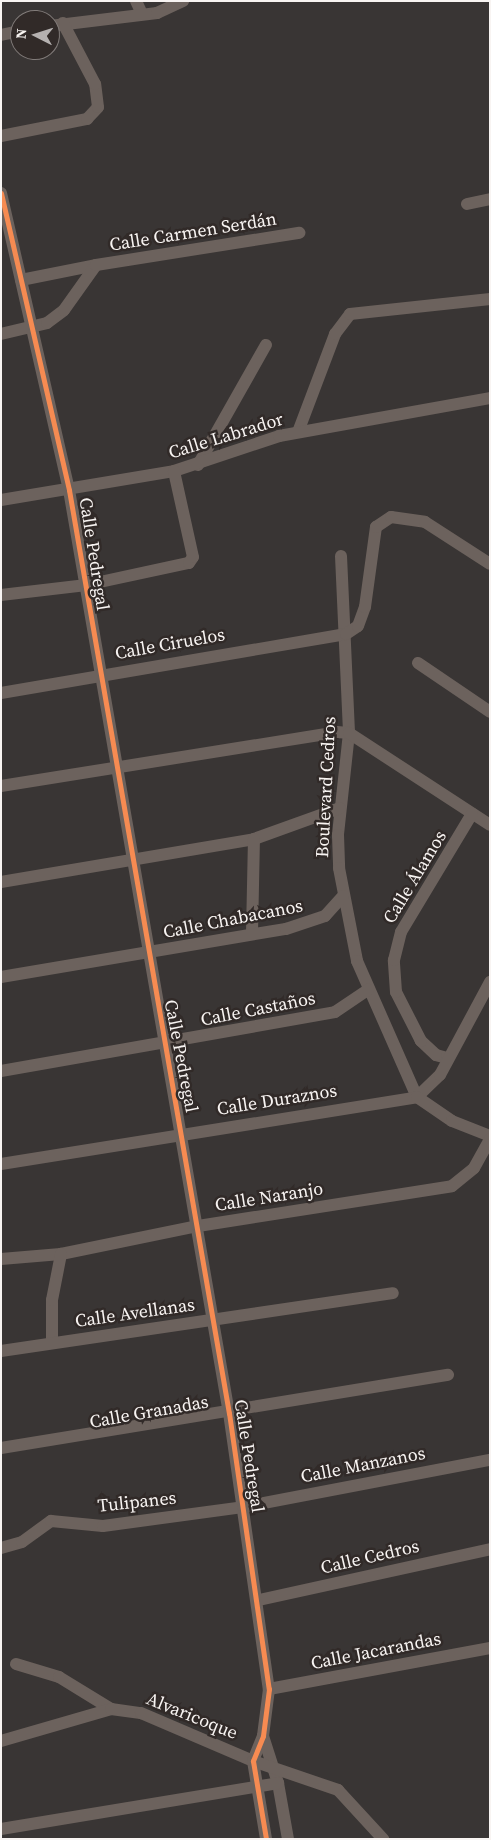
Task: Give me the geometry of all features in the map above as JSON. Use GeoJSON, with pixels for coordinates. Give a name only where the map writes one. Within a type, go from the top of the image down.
{"type":"FeatureCollection","features":[{"type":"Feature","properties":{"kind":"street"},"geometry":{"type":"LineString","coordinates":[[136,1],[142,14]]}},
{"type":"Feature","properties":{"kind":"street"},"geometry":{"type":"LineString","coordinates":[[60,24],[142,14],[183,1]]}},
{"type":"Feature","properties":{"kind":"street"},"geometry":{"type":"LineString","coordinates":[[1,136],[87,119],[98,107],[95,84],[64,23]]}},
{"type":"Feature","properties":{"kind":"street","name":"Calle Pedregal"},"geometry":{"type":"LineString","coordinates":[[1,193],[6,235],[21,280],[69,490],[130,862],[182,1133],[229,1413],[259,1600],[269,1689],[262,1736],[253,1760],[256,1788],[266,1839]]}},
{"type":"Feature","properties":{"kind":"street"},"geometry":{"type":"LineString","coordinates":[[467,204],[490,199]]}},
{"type":"Feature","properties":{"kind":"street","name":"Calle Carmen Serdán"},"geometry":{"type":"LineString","coordinates":[[1,334],[31,328],[64,310],[96,265],[299,232]]}},
{"type":"Feature","properties":{"kind":"street"},"geometry":{"type":"LineString","coordinates":[[21,280],[96,265]]}},
{"type":"Feature","properties":{"kind":"street"},"geometry":{"type":"LineString","coordinates":[[298,432],[335,334],[350,314],[490,299]]}},
{"type":"Feature","properties":{"kind":"street"},"geometry":{"type":"LineString","coordinates":[[198,465],[266,345]]}},
{"type":"Feature","properties":{"kind":"street","name":"Calle Labrador"},"geometry":{"type":"LineString","coordinates":[[1,500],[174,471],[298,432],[490,398]]}},
{"type":"Feature","properties":{"kind":"street"},"geometry":{"type":"LineString","coordinates":[[1,595],[86,585],[189,563],[193,557],[174,471]]}},
{"type":"Feature","properties":{"kind":"street"},"geometry":{"type":"LineString","coordinates":[[346,634],[362,617],[373,533],[380,522],[400,516],[425,522],[490,564]]}},
{"type":"Feature","properties":{"kind":"street","name":"Boulevard Cedros"},"geometry":{"type":"LineString","coordinates":[[341,556],[349,733],[340,808],[343,896],[368,990],[417,1097]]}},
{"type":"Feature","properties":{"kind":"street","name":"Calle Ciruelos"},"geometry":{"type":"LineString","coordinates":[[1,694],[98,674],[346,634]]}},
{"type":"Feature","properties":{"kind":"street"},"geometry":{"type":"LineString","coordinates":[[418,663],[490,712]]}},
{"type":"Feature","properties":{"kind":"street"},"geometry":{"type":"LineString","coordinates":[[1,786],[114,766],[349,733],[490,825]]}},
{"type":"Feature","properties":{"kind":"street"},"geometry":{"type":"LineString","coordinates":[[1,882],[130,862],[254,839],[340,808]]}},
{"type":"Feature","properties":{"kind":"street","name":"Calle Álamos"},"geometry":{"type":"LineString","coordinates":[[447,1058],[430,1052],[421,1041],[396,992],[394,960],[401,932],[472,814]]}},
{"type":"Feature","properties":{"kind":"street"},"geometry":{"type":"LineString","coordinates":[[252,934],[254,839]]}},
{"type":"Feature","properties":{"kind":"street","name":"Calle Chabacanos"},"geometry":{"type":"LineString","coordinates":[[1,977],[148,954],[318,919],[343,896]]}},
{"type":"Feature","properties":{"kind":"street"},"geometry":{"type":"LineString","coordinates":[[490,982],[440,1074],[417,1097],[452,1121],[490,1137]]}},
{"type":"Feature","properties":{"kind":"street","name":"Calle Castaños"},"geometry":{"type":"LineString","coordinates":[[1,1071],[165,1045],[334,1012],[368,990]]}},
{"type":"Feature","properties":{"kind":"street","name":"Calle Duraznos"},"geometry":{"type":"LineString","coordinates":[[1,1164],[182,1133],[417,1097]]}},
{"type":"Feature","properties":{"kind":"street","name":"Calle Naranjo"},"geometry":{"type":"LineString","coordinates":[[1,1259],[61,1254],[198,1226],[452,1186],[474,1168],[490,1137]]}},
{"type":"Feature","properties":{"kind":"street"},"geometry":{"type":"LineString","coordinates":[[52,1343],[52,1300],[61,1254]]}},
{"type":"Feature","properties":{"kind":"street","name":"Calle Avellanas"},"geometry":{"type":"LineString","coordinates":[[1,1351],[393,1293]]}},
{"type":"Feature","properties":{"kind":"street","name":"Calle Granadas"},"geometry":{"type":"LineString","coordinates":[[1,1448],[229,1413],[448,1375]]}},
{"type":"Feature","properties":{"kind":"street","name":"Calle Manzanos"},"geometry":{"type":"LineString","coordinates":[[243,1507],[490,1460]]}},
{"type":"Feature","properties":{"kind":"street","name":"Tulipanes"},"geometry":{"type":"LineString","coordinates":[[7,1548],[51,1521],[103,1526],[243,1507]]}},
{"type":"Feature","properties":{"kind":"street","name":"Calle Cedros"},"geometry":{"type":"LineString","coordinates":[[259,1600],[490,1549]]}},
{"type":"Feature","properties":{"kind":"street","name":"Calle Jacarandas"},"geometry":{"type":"LineString","coordinates":[[269,1689],[490,1648]]}},
{"type":"Feature","properties":{"kind":"street"},"geometry":{"type":"LineString","coordinates":[[16,1664],[59,1677],[111,1709]]}},
{"type":"Feature","properties":{"kind":"street","name":"Alvaricoque"},"geometry":{"type":"LineString","coordinates":[[1,1741],[111,1709],[141,1712],[253,1760],[338,1790],[383,1839]]}},
{"type":"Feature","properties":{"kind":"street","name":"Calle Pedregal"},"geometry":{"type":"LineString","coordinates":[[262,1736],[274,1767],[288,1839]]}},
{"type":"Feature","properties":{"kind":"street"},"geometry":{"type":"LineString","coordinates":[[1,1829],[278,1783]]}},
{"type":"Feature","properties":{"kind":"cycle path"},"geometry":{"type":"LineString","coordinates":[[1,193],[69,490],[229,1413],[269,1689],[263,1736],[253,1761],[266,1839]]}}]}
